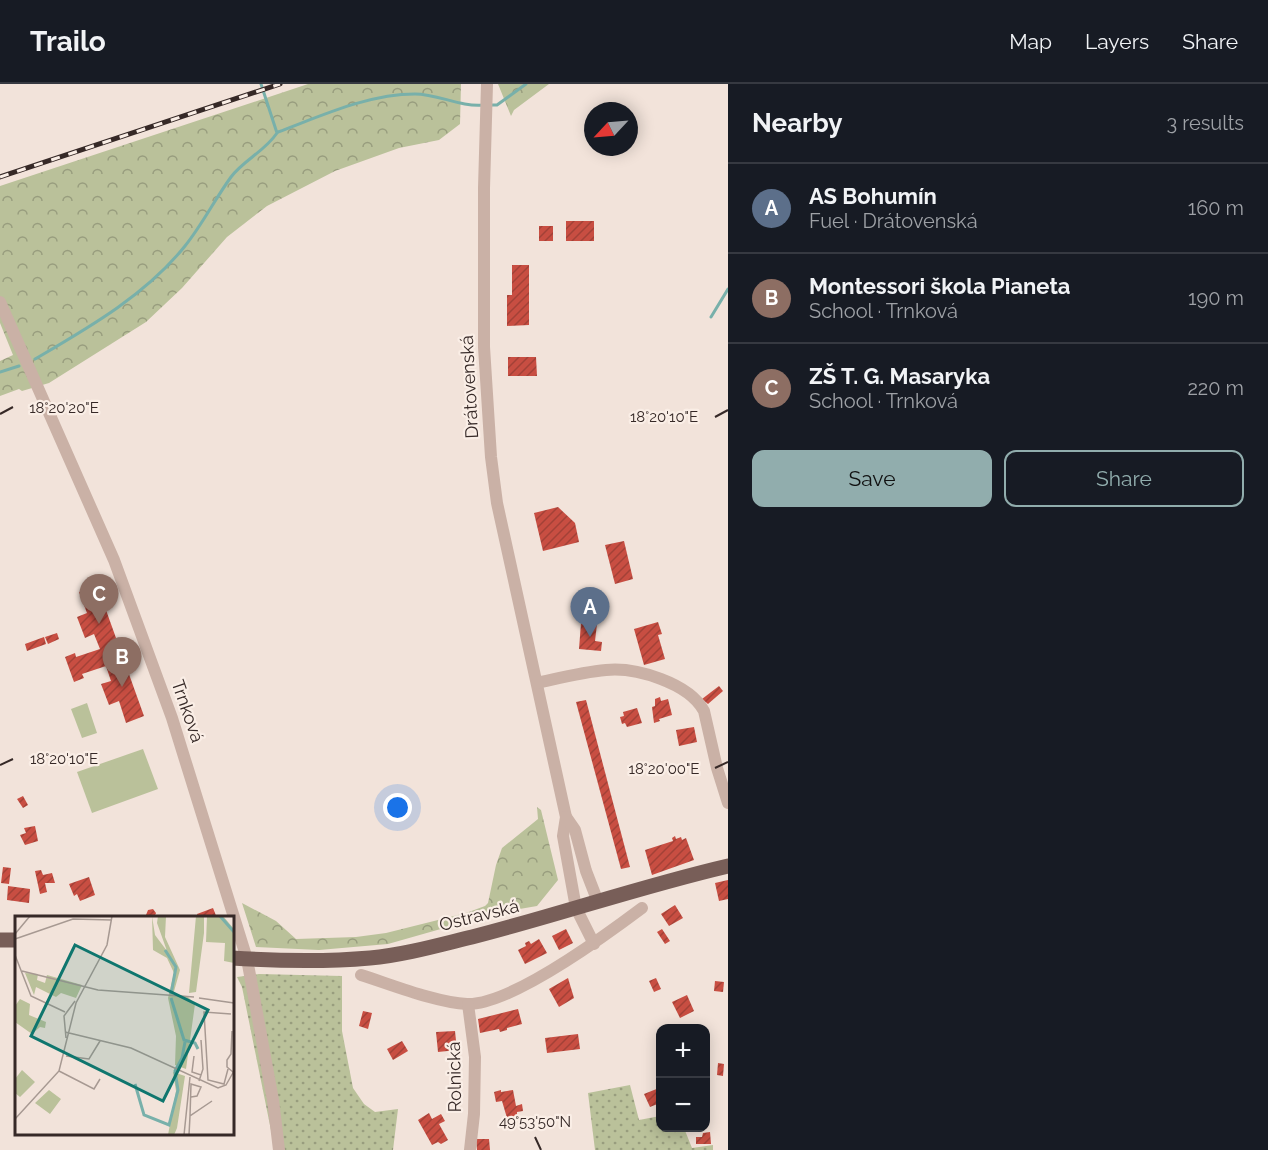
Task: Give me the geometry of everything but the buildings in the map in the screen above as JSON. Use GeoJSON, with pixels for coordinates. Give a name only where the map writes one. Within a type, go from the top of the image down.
{"type":"FeatureCollection","features":[{"type":"Feature","properties":{"kind":"main road","name":"Ostravská"},"geometry":{"type":"LineString","coordinates":[[240,958],[310,960],[370,958],[439,945],[728,866]]}},
{"type":"Feature","properties":{"kind":"street","name":"Drátovenská"},"geometry":{"type":"LineString","coordinates":[[487,84],[484,188],[484,347],[487,410],[497,503],[566,817],[575,830],[586,871],[598,902]]}},
{"type":"Feature","properties":{"kind":"street","name":"Trnková"},"geometry":{"type":"LineString","coordinates":[[0,302],[114,560],[172,718],[228,916]]}},
{"type":"Feature","properties":{"kind":"street"},"geometry":{"type":"LineString","coordinates":[[537,683],[607,670],[642,674],[686,691],[704,711],[717,768],[728,803]]}},
{"type":"Feature","properties":{"kind":"street","name":"Drátovenská"},"geometry":{"type":"LineString","coordinates":[[566,817],[562,836],[576,908],[594,944]]}},
{"type":"Feature","properties":{"kind":"street"},"geometry":{"type":"LineString","coordinates":[[361,975],[436,998],[468,1004],[492,999],[513,991],[594,944],[642,908]]}},
{"type":"Feature","properties":{"kind":"street","name":"Trnková"},"geometry":{"type":"LineString","coordinates":[[234,937],[273,1100],[279,1150]]}},
{"type":"Feature","properties":{"kind":"street","name":"Rolnická"},"geometry":{"type":"LineString","coordinates":[[468,1004],[475,1057],[474,1114],[470,1150]]}},
{"type":"Feature","properties":{"kind":"green space"},"geometry":{"type":"Polygon","coordinates":[[[308,84],[461,84],[460,124],[439,140],[399,148],[335,171],[267,206],[227,237],[182,288],[146,322],[49,383],[22,391],[19,389],[0,396],[0,361],[13,355],[0,323],[0,186],[308,84]]]}},
{"type":"Feature","properties":{"kind":"green space"},"geometry":{"type":"Polygon","coordinates":[[[498,84],[549,84],[514,110],[511,116],[498,84]]]}},
{"type":"Feature","properties":{"kind":"green space"},"geometry":{"type":"Polygon","coordinates":[[[87,703],[97,733],[82,738],[71,709],[87,703]]]}},
{"type":"Feature","properties":{"kind":"green space"},"geometry":{"type":"Polygon","coordinates":[[[143,749],[158,789],[92,813],[77,772],[143,749]]]}},
{"type":"Feature","properties":{"kind":"green space"},"geometry":{"type":"Polygon","coordinates":[[[537,807],[541,810],[558,880],[537,906],[497,913],[388,944],[319,950],[256,947],[242,903],[276,921],[296,939],[356,937],[386,933],[485,906],[488,903],[502,848],[538,819],[537,807]]]}},
{"type":"Feature","properties":{"kind":"green space"},"geometry":{"type":"Polygon","coordinates":[[[259,974],[342,976],[342,1031],[353,1088],[364,1104],[375,1112],[398,1109],[393,1150],[275,1150],[242,987],[237,977],[259,974]]]}},
{"type":"Feature","properties":{"kind":"green space"},"geometry":{"type":"Polygon","coordinates":[[[630,1085],[639,1120],[656,1117],[656,1132],[686,1132],[692,1148],[713,1145],[713,1150],[595,1150],[588,1093],[630,1085]]]}},
{"type":"Feature","properties":{"kind":"waterway"},"geometry":{"type":"LineString","coordinates":[[35,359],[95,323],[134,295],[170,264],[185,246],[231,177],[277,133],[261,84]]}},
{"type":"Feature","properties":{"kind":"waterway"},"geometry":{"type":"LineString","coordinates":[[490,105],[497,105],[526,84]]}},
{"type":"Feature","properties":{"kind":"waterway"},"geometry":{"type":"LineString","coordinates":[[278,132],[345,107],[397,95],[424,95],[466,104],[483,105]]}},
{"type":"Feature","properties":{"kind":"waterway"},"geometry":{"type":"LineString","coordinates":[[711,317],[728,289]]}},
{"type":"Feature","properties":{"kind":"waterway"},"geometry":{"type":"LineString","coordinates":[[0,372],[19,366]]}},
{"type":"Feature","properties":{"kind":"railway"},"geometry":{"type":"LineString","coordinates":[[0,177],[280,84]]}},
{"type":"Feature","properties":{"kind":"place","name":"ZŠ T. G. Masaryka"},"geometry":{"type":"Point","coordinates":[99,624]}},
{"type":"Feature","properties":{"kind":"place","name":"AS Bohumín"},"geometry":{"type":"Point","coordinates":[590,637]}},
{"type":"Feature","properties":{"kind":"place","name":"Montessori škola Pianeta"},"geometry":{"type":"Point","coordinates":[122,687]}}]}
